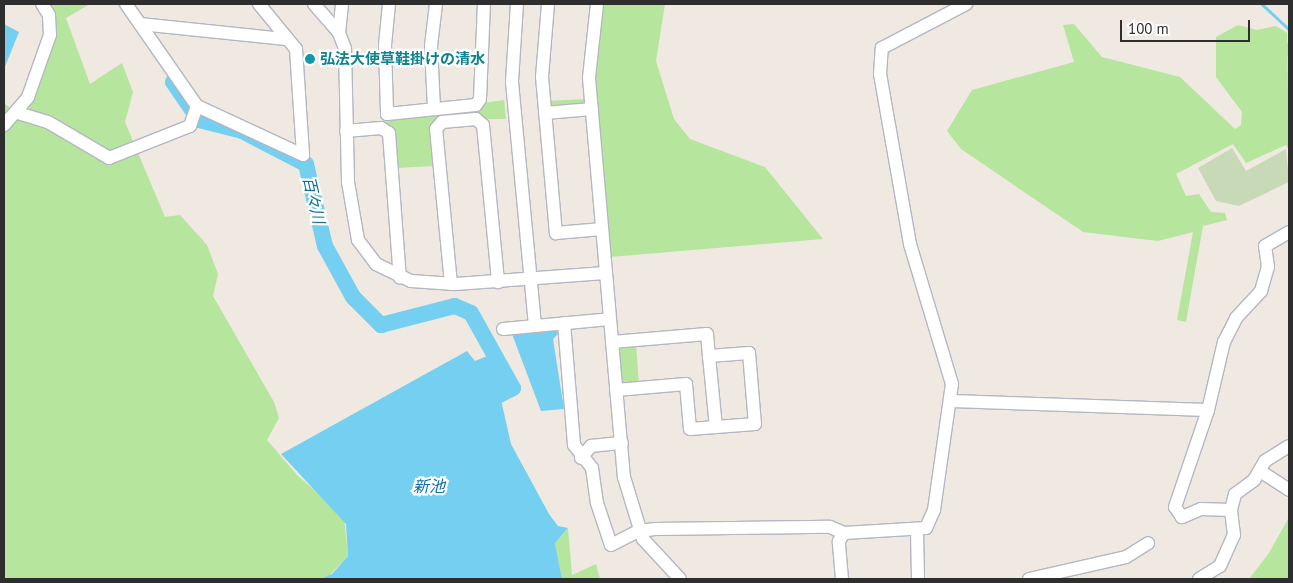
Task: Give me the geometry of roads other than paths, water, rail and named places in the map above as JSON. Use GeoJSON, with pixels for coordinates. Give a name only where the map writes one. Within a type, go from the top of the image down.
{"type":"FeatureCollection","features":[{"type":"Feature","properties":{"kind":"street"},"geometry":{"type":"LineString","coordinates":[[4,125],[18,113],[50,35],[49,15],[42,4]]}},
{"type":"Feature","properties":{"kind":"street"},"geometry":{"type":"LineString","coordinates":[[126,4],[197,106],[303,155],[301,82],[296,49],[259,4]]}},
{"type":"Feature","properties":{"kind":"street"},"geometry":{"type":"LineString","coordinates":[[314,4],[339,33]]}},
{"type":"Feature","properties":{"kind":"street"},"geometry":{"type":"LineString","coordinates":[[342,4],[339,33],[348,62],[346,131],[358,240],[376,264],[400,278],[451,284],[606,273]]}},
{"type":"Feature","properties":{"kind":"street"},"geometry":{"type":"LineString","coordinates":[[389,4],[385,45],[388,114],[476,105],[480,99],[479,54],[484,4]]}},
{"type":"Feature","properties":{"kind":"street"},"geometry":{"type":"LineString","coordinates":[[434,109],[436,4]]}},
{"type":"Feature","properties":{"kind":"street"},"geometry":{"type":"LineString","coordinates":[[517,4],[512,82],[535,326]]}},
{"type":"Feature","properties":{"kind":"street"},"geometry":{"type":"LineString","coordinates":[[548,4],[542,44],[545,113],[556,233],[602,229]]}},
{"type":"Feature","properties":{"kind":"street"},"geometry":{"type":"LineString","coordinates":[[597,4],[589,51],[592,109],[626,490],[639,531],[680,579]]}},
{"type":"Feature","properties":{"kind":"street"},"geometry":{"type":"LineString","coordinates":[[564,323],[574,445],[581,458],[592,468],[597,503],[611,545],[639,531],[830,527],[844,533],[917,532],[931,522],[951,401],[952,384],[910,244],[880,74],[882,48],[888,41],[966,4]]}},
{"type":"Feature","properties":{"kind":"street"},"geometry":{"type":"LineString","coordinates":[[140,24],[286,39]]}},
{"type":"Feature","properties":{"kind":"street"},"geometry":{"type":"LineString","coordinates":[[18,113],[48,122],[109,158],[190,126],[197,106]]}},
{"type":"Feature","properties":{"kind":"street"},"geometry":{"type":"LineString","coordinates":[[545,113],[592,109]]}},
{"type":"Feature","properties":{"kind":"street"},"geometry":{"type":"LineString","coordinates":[[451,284],[436,128],[442,122],[476,119],[483,125],[498,282]]}},
{"type":"Feature","properties":{"kind":"street"},"geometry":{"type":"LineString","coordinates":[[346,131],[382,128],[389,133],[400,278]]}},
{"type":"Feature","properties":{"kind":"street"},"geometry":{"type":"LineString","coordinates":[[1230,510],[1201,509],[1182,518],[1175,507],[1208,410],[1224,342],[1236,318],[1261,291],[1268,267],[1265,246],[1289,232]]}},
{"type":"Feature","properties":{"kind":"street"},"geometry":{"type":"LineString","coordinates":[[503,328],[610,318]]}},
{"type":"Feature","properties":{"kind":"street"},"geometry":{"type":"LineString","coordinates":[[612,342],[707,334],[716,427]]}},
{"type":"Feature","properties":{"kind":"street"},"geometry":{"type":"LineString","coordinates":[[616,390],[686,384],[690,430],[755,424],[749,353],[709,356]]}},
{"type":"Feature","properties":{"kind":"street"},"geometry":{"type":"LineString","coordinates":[[951,401],[1208,410]]}},
{"type":"Feature","properties":{"kind":"street"},"geometry":{"type":"LineString","coordinates":[[581,458],[591,446],[622,443]]}},
{"type":"Feature","properties":{"kind":"street"},"geometry":{"type":"LineString","coordinates":[[1199,579],[1220,566],[1234,534],[1230,510],[1235,494],[1260,470],[1265,461],[1289,446]]}},
{"type":"Feature","properties":{"kind":"street"},"geometry":{"type":"LineString","coordinates":[[1260,470],[1289,490]]}},
{"type":"Feature","properties":{"kind":"street"},"geometry":{"type":"LineString","coordinates":[[917,532],[918,579]]}},
{"type":"Feature","properties":{"kind":"street"},"geometry":{"type":"LineString","coordinates":[[842,579],[839,541],[844,533]]}},
{"type":"Feature","properties":{"kind":"street"},"geometry":{"type":"LineString","coordinates":[[1029,579],[1126,557],[1148,543]]}},
{"type":"Feature","properties":{"kind":"water"},"geometry":{"type":"Polygon","coordinates":[[[4,24],[19,32],[4,69],[4,24]]]}},
{"type":"Feature","properties":{"kind":"water"},"geometry":{"type":"Polygon","coordinates":[[[553,329],[559,333],[553,339],[564,409],[541,411],[512,334],[553,329]]]}},
{"type":"Feature","properties":{"kind":"water","name":"新池"},"geometry":{"type":"Polygon","coordinates":[[[467,351],[475,361],[487,356],[511,394],[501,400],[511,444],[549,514],[558,526],[568,528],[555,543],[562,579],[321,579],[332,574],[348,556],[346,524],[281,454],[467,351]]]}},
{"type":"Feature","properties":{"kind":"waterway"},"geometry":{"type":"LineString","coordinates":[[1262,4],[1289,29]]}},
{"type":"Feature","properties":{"kind":"waterway"},"geometry":{"type":"LineString","coordinates":[[1289,44],[1289,54]]}},
{"type":"Feature","properties":{"kind":"waterway","name":"百々川"},"geometry":{"type":"LineString","coordinates":[[173,82],[199,120],[242,131],[306,164],[325,246],[353,297],[381,325],[455,306],[471,313],[513,388],[489,400]]}},
{"type":"Feature","properties":{"kind":"place","name":"弘法大使草鞋掛けの清水"},"geometry":{"type":"Point","coordinates":[310,59]}}]}
